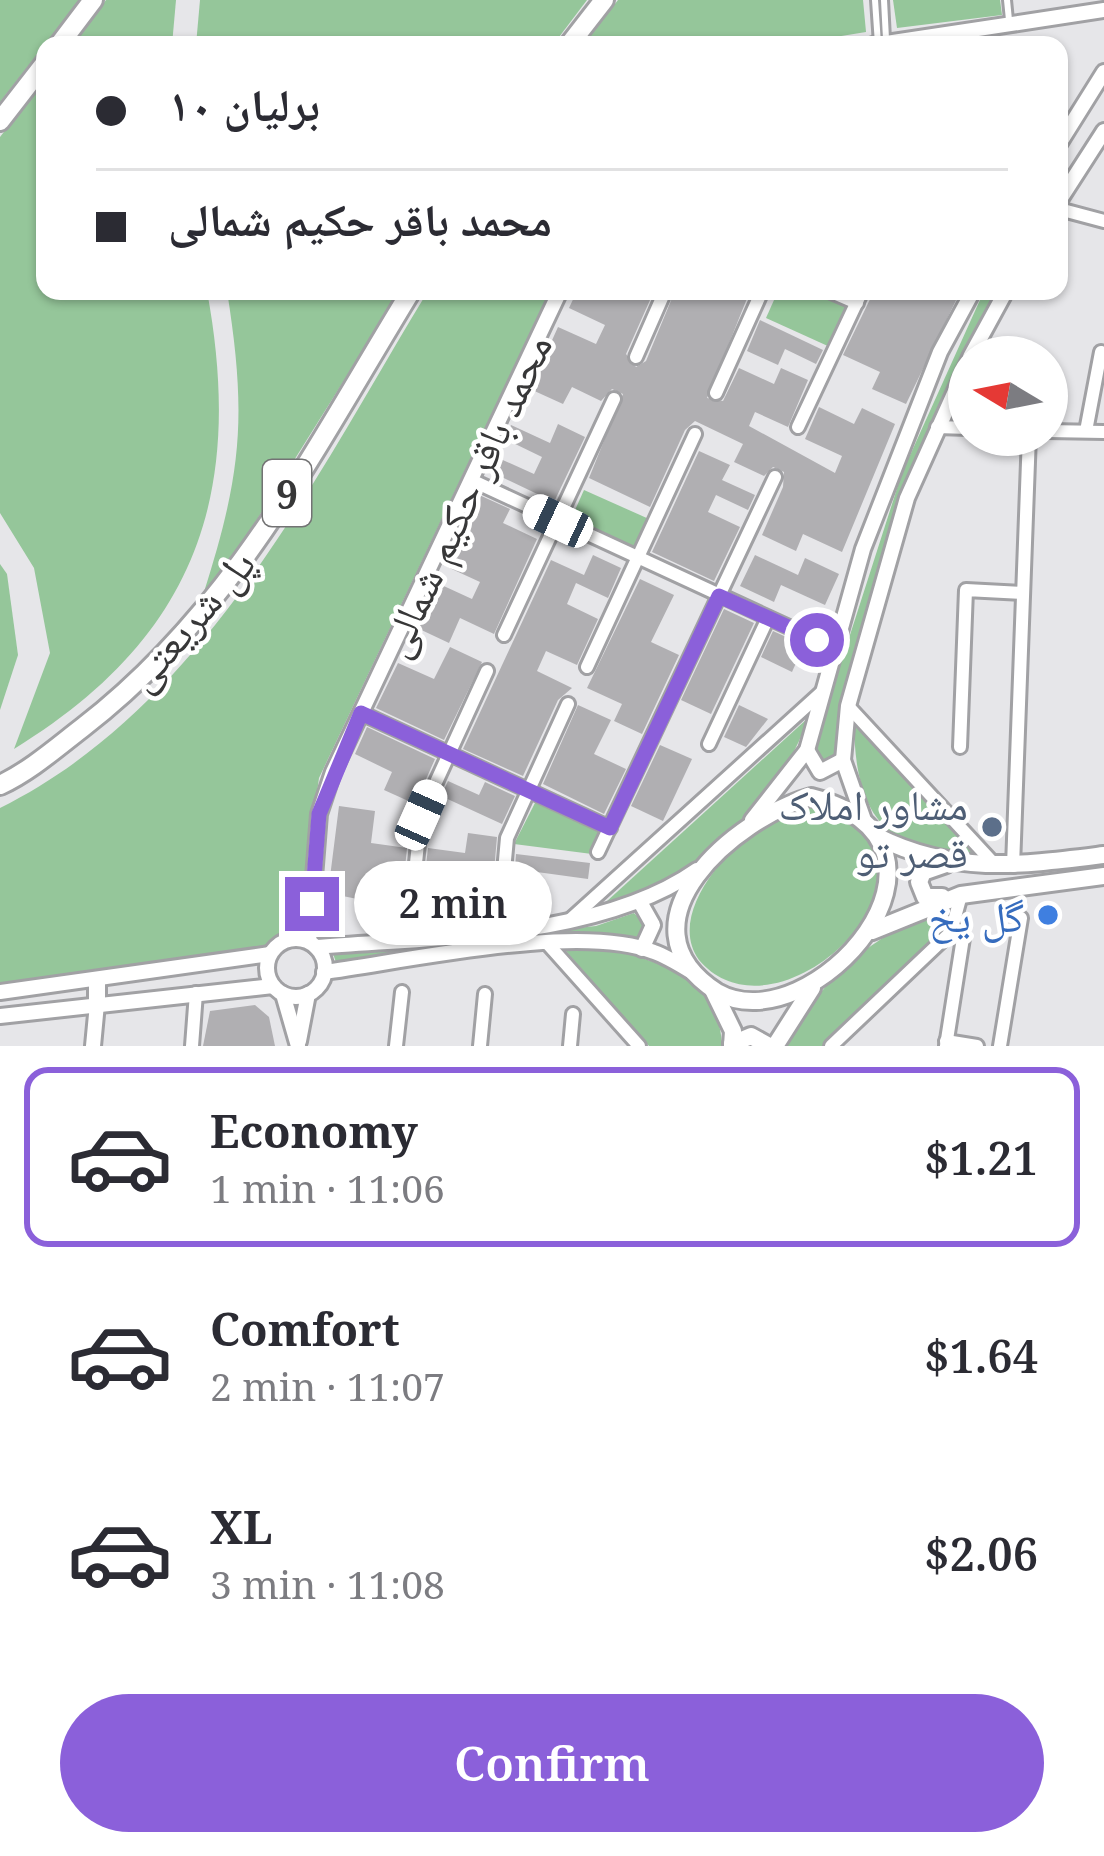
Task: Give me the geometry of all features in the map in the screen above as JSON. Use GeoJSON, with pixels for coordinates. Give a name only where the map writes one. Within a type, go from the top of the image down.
{"type":"FeatureCollection","features":[{"type":"Feature","properties":{"kind":"main road"},"geometry":{"type":"LineString","coordinates":[[65,36],[93,0]]}},
{"type":"Feature","properties":{"kind":"main road"},"geometry":{"type":"LineString","coordinates":[[576,36],[604,0]]}},
{"type":"Feature","properties":{"kind":"main road"},"geometry":{"type":"LineString","coordinates":[[0,121],[36,75]]}},
{"type":"Feature","properties":{"kind":"main road","name":"پل شریعتی"},"geometry":{"type":"LineString","coordinates":[[0,785],[143,681],[208,610],[263,532],[405,300]]}},
{"type":"Feature","properties":{"kind":"main road"},"geometry":{"type":"LineString","coordinates":[[872,931],[889,885],[878,837],[864,820],[812,797],[752,820],[697,870],[678,928],[698,975],[712,989],[733,1031],[732,1045],[752,1036],[772,1046],[812,988],[872,931],[961,895]]}},
{"type":"Feature","properties":{"kind":"main road"},"geometry":{"type":"LineString","coordinates":[[878,837],[947,864],[1005,866],[1104,855]]}},
{"type":"Feature","properties":{"kind":"main road"},"geometry":{"type":"LineString","coordinates":[[947,864],[923,872],[920,892],[932,898],[1104,876]]}},
{"type":"Feature","properties":{"kind":"main road"},"geometry":{"type":"LineString","coordinates":[[98,980],[98,1004]]}},
{"type":"Feature","properties":{"kind":"main road"},"geometry":{"type":"LineString","coordinates":[[712,989],[749,1003],[779,1000],[812,988]]}},
{"type":"Feature","properties":{"kind":"street"},"geometry":{"type":"LineString","coordinates":[[938,36],[1104,10]]}},
{"type":"Feature","properties":{"kind":"street"},"geometry":{"type":"LineString","coordinates":[[986,36],[989,29]]}},
{"type":"Feature","properties":{"kind":"street"},"geometry":{"type":"LineString","coordinates":[[1068,130],[1104,72]]}},
{"type":"Feature","properties":{"kind":"street"},"geometry":{"type":"LineString","coordinates":[[1068,191],[1104,131]]}},
{"type":"Feature","properties":{"kind":"street"},"geometry":{"type":"LineString","coordinates":[[1068,209],[1104,221]]}},
{"type":"Feature","properties":{"kind":"street","name":"محمد باقر حکیم شمالی"},"geometry":{"type":"LineString","coordinates":[[313,944],[319,814],[361,713],[556,300]]}},
{"type":"Feature","properties":{"kind":"street"},"geometry":{"type":"LineString","coordinates":[[636,357],[660,300]]}},
{"type":"Feature","properties":{"kind":"street"},"geometry":{"type":"LineString","coordinates":[[716,393],[758,300]]}},
{"type":"Feature","properties":{"kind":"street"},"geometry":{"type":"LineString","coordinates":[[798,427],[859,300]]}},
{"type":"Feature","properties":{"kind":"street"},"geometry":{"type":"LineString","coordinates":[[752,820],[806,750],[863,549],[901,444],[970,300]]}},
{"type":"Feature","properties":{"kind":"street"},"geometry":{"type":"LineString","coordinates":[[982,336],[1001,300]]}},
{"type":"Feature","properties":{"kind":"street"},"geometry":{"type":"LineString","coordinates":[[1086,431],[1101,352]]}},
{"type":"Feature","properties":{"kind":"street"},"geometry":{"type":"LineString","coordinates":[[504,635],[614,399]]}},
{"type":"Feature","properties":{"kind":"street"},"geometry":{"type":"LineString","coordinates":[[864,820],[843,760],[848,706],[875,600],[948,404]]}},
{"type":"Feature","properties":{"kind":"street"},"geometry":{"type":"LineString","coordinates":[[937,427],[948,427]]}},
{"type":"Feature","properties":{"kind":"street"},"geometry":{"type":"LineString","coordinates":[[1068,431],[1104,431]]}},
{"type":"Feature","properties":{"kind":"street"},"geometry":{"type":"LineString","coordinates":[[587,667],[695,434]]}},
{"type":"Feature","properties":{"kind":"street"},"geometry":{"type":"LineString","coordinates":[[1005,866],[1028,456]]}},
{"type":"Feature","properties":{"kind":"street"},"geometry":{"type":"LineString","coordinates":[[598,852],[775,477]]}},
{"type":"Feature","properties":{"kind":"street"},"geometry":{"type":"LineString","coordinates":[[471,480],[817,640]]}},
{"type":"Feature","properties":{"kind":"street"},"geometry":{"type":"LineString","coordinates":[[960,747],[966,590],[1023,592]]}},
{"type":"Feature","properties":{"kind":"street"},"geometry":{"type":"LineString","coordinates":[[709,744],[768,618]]}},
{"type":"Feature","properties":{"kind":"street"},"geometry":{"type":"LineString","coordinates":[[411,911],[421,815],[487,671]]}},
{"type":"Feature","properties":{"kind":"street"},"geometry":{"type":"LineString","coordinates":[[571,920],[823,692]]}},
{"type":"Feature","properties":{"kind":"street"},"geometry":{"type":"LineString","coordinates":[[502,893],[507,838],[568,704]]}},
{"type":"Feature","properties":{"kind":"street"},"geometry":{"type":"LineString","coordinates":[[848,706],[1005,866]]}},
{"type":"Feature","properties":{"kind":"street"},"geometry":{"type":"LineString","coordinates":[[361,713],[610,828]]}},
{"type":"Feature","properties":{"kind":"street"},"geometry":{"type":"LineString","coordinates":[[806,750],[820,772],[843,760]]}},
{"type":"Feature","properties":{"kind":"street"},"geometry":{"type":"LineString","coordinates":[[292,939],[313,944],[571,920],[640,902],[697,870]]}},
{"type":"Feature","properties":{"kind":"street"},"geometry":{"type":"LineString","coordinates":[[831,1046],[951,932],[961,895]]}},
{"type":"Feature","properties":{"kind":"street"},"geometry":{"type":"LineString","coordinates":[[640,902],[652,925],[642,949]]}},
{"type":"Feature","properties":{"kind":"street"},"geometry":{"type":"LineString","coordinates":[[0,992],[270,954],[292,939],[312,904]]}},
{"type":"Feature","properties":{"kind":"street"},"geometry":{"type":"LineString","coordinates":[[1000,1046],[1021,918]]}},
{"type":"Feature","properties":{"kind":"street"},"geometry":{"type":"LineString","coordinates":[[963,938],[946,1044],[977,1046]]}},
{"type":"Feature","properties":{"kind":"street"},"geometry":{"type":"LineString","coordinates":[[298,1046],[308,994],[325,972],[547,944],[605,942],[642,949],[698,975]]}},
{"type":"Feature","properties":{"kind":"street"},"geometry":{"type":"LineString","coordinates":[[313,944],[325,972]]}},
{"type":"Feature","properties":{"kind":"street"},"geometry":{"type":"LineString","coordinates":[[547,944],[639,1046]]}},
{"type":"Feature","properties":{"kind":"street"},"geometry":{"type":"LineString","coordinates":[[270,954],[267,970],[298,1046]]}},
{"type":"Feature","properties":{"kind":"street"},"geometry":{"type":"LineString","coordinates":[[0,1016],[196,993],[278,990],[308,994]]}},
{"type":"Feature","properties":{"kind":"street"},"geometry":{"type":"LineString","coordinates":[[396,1046],[402,992]]}},
{"type":"Feature","properties":{"kind":"street"},"geometry":{"type":"LineString","coordinates":[[192,1046],[196,993]]}},
{"type":"Feature","properties":{"kind":"street"},"geometry":{"type":"LineString","coordinates":[[481,1046],[485,994]]}},
{"type":"Feature","properties":{"kind":"street"},"geometry":{"type":"LineString","coordinates":[[93,1046],[98,1004]]}},
{"type":"Feature","properties":{"kind":"street"},"geometry":{"type":"LineString","coordinates":[[570,1046],[573,1013]]}},
{"type":"Feature","properties":{"kind":"lane"},"geometry":{"type":"LineString","coordinates":[[879,36],[880,0]]}},
{"type":"Feature","properties":{"kind":"lane"},"geometry":{"type":"LineString","coordinates":[[1007,0],[1010,25]]}},
{"type":"Feature","properties":{"kind":"green space"},"geometry":{"type":"Polygon","coordinates":[[[0,0],[80,0],[52,36],[36,36],[36,56],[0,102],[0,0]]]}},
{"type":"Feature","properties":{"kind":"green space"},"geometry":{"type":"Polygon","coordinates":[[[106,0],[176,0],[173,36],[78,36],[106,0]]]}},
{"type":"Feature","properties":{"kind":"green space"},"geometry":{"type":"Polygon","coordinates":[[[200,0],[587,0],[560,36],[197,36],[200,0]]]}},
{"type":"Feature","properties":{"kind":"green space"},"geometry":{"type":"Polygon","coordinates":[[[618,0],[863,0],[866,32],[841,36],[590,36],[618,0]]]}},
{"type":"Feature","properties":{"kind":"green space"},"geometry":{"type":"Polygon","coordinates":[[[893,0],[1000,0],[1002,15],[897,28],[893,0]]]}},
{"type":"Feature","properties":{"kind":"green space"},"geometry":{"type":"Polygon","coordinates":[[[36,91],[36,300],[208,300],[217,365],[218,433],[210,497],[193,555],[165,609],[126,659],[76,706],[14,749],[50,653],[34,568],[0,513],[0,137],[36,91]]]}},
{"type":"Feature","properties":{"kind":"green space"},"geometry":{"type":"Polygon","coordinates":[[[228,300],[394,300],[246,537],[203,595],[226,514],[237,445],[228,300]]]}},
{"type":"Feature","properties":{"kind":"green space"},"geometry":{"type":"Polygon","coordinates":[[[423,300],[546,300],[319,778],[301,908],[292,929],[270,949],[0,983],[0,808],[73,764],[137,710],[195,649],[297,510],[423,300]]]}},
{"type":"Feature","properties":{"kind":"green space"},"geometry":{"type":"Polygon","coordinates":[[[774,300],[835,300],[849,306],[830,347],[766,318],[774,300]]]}},
{"type":"Feature","properties":{"kind":"green space"},"geometry":{"type":"Polygon","coordinates":[[[980,300],[991,300],[974,336],[964,336],[980,300]]]}},
{"type":"Feature","properties":{"kind":"green space"},"geometry":{"type":"Polygon","coordinates":[[[948,371],[948,390],[888,535],[833,760],[818,761],[815,744],[902,473],[948,371]]]}},
{"type":"Feature","properties":{"kind":"green space"},"geometry":{"type":"Polygon","coordinates":[[[584,490],[649,519],[635,549],[571,519],[584,490]]]}},
{"type":"Feature","properties":{"kind":"green space"},"geometry":{"type":"Polygon","coordinates":[[[0,564],[7,574],[18,655],[0,710],[0,564]]]}},
{"type":"Feature","properties":{"kind":"green space"},"geometry":{"type":"Polygon","coordinates":[[[808,718],[777,780],[730,835],[671,878],[606,902],[808,718]]]}},
{"type":"Feature","properties":{"kind":"green space"},"geometry":{"type":"Polygon","coordinates":[[[854,722],[983,861],[922,849],[882,824],[861,783],[854,722]]]}},
{"type":"Feature","properties":{"kind":"green space"},"geometry":{"type":"Polygon","coordinates":[[[536,801],[603,832],[592,854],[514,844],[536,801]]]}},
{"type":"Feature","properties":{"kind":"green space"},"geometry":{"type":"Polygon","coordinates":[[[815,807],[858,824],[878,853],[878,887],[863,920],[837,951],[803,973],[766,985],[730,982],[699,960],[690,940],[699,895],[750,834],[788,810],[815,807]]]}},
{"type":"Feature","properties":{"kind":"green space"},"geometry":{"type":"Polygon","coordinates":[[[950,903],[943,931],[824,1046],[782,1046],[818,996],[853,960],[895,931],[950,903]]]}},
{"type":"Feature","properties":{"kind":"green space"},"geometry":{"type":"Polygon","coordinates":[[[634,913],[647,927],[639,939],[596,934],[540,938],[336,962],[333,954],[596,926],[634,913]]]}},
{"type":"Feature","properties":{"kind":"green space"},"geometry":{"type":"Polygon","coordinates":[[[602,948],[664,966],[698,989],[719,1023],[722,1046],[649,1046],[565,950],[602,948]]]}},
{"type":"Feature","properties":{"kind":"building"},"geometry":{"type":"Polygon","coordinates":[[[573,300],[650,300],[626,354],[636,367],[646,361],[671,300],[746,300],[707,398],[723,401],[739,368],[774,384],[781,368],[808,380],[788,427],[755,412],[749,426],[835,473],[842,456],[805,439],[819,407],[854,424],[862,408],[895,424],[842,552],[803,534],[796,551],[762,535],[783,487],[784,472],[773,467],[764,476],[734,462],[743,444],[695,421],[685,430],[650,507],[589,478],[623,394],[612,389],[601,401],[572,387],[563,404],[530,389],[558,327],[596,344],[605,325],[569,308],[573,300]]]}},
{"type":"Feature","properties":{"kind":"building"},"geometry":{"type":"Polygon","coordinates":[[[870,300],[956,300],[906,404],[872,389],[880,372],[843,355],[870,300]]]}},
{"type":"Feature","properties":{"kind":"building"},"geometry":{"type":"Polygon","coordinates":[[[760,320],[823,350],[816,364],[785,349],[778,365],[747,351],[760,320]]]}},
{"type":"Feature","properties":{"kind":"building"},"geometry":{"type":"Polygon","coordinates":[[[558,424],[585,437],[554,502],[489,471],[496,457],[534,474],[542,457],[505,439],[511,425],[550,443],[558,424]]]}},
{"type":"Feature","properties":{"kind":"building"},"geometry":{"type":"Polygon","coordinates":[[[699,451],[730,465],[722,480],[755,495],[748,510],[716,495],[708,512],[740,527],[714,581],[652,552],[699,451]]]}},
{"type":"Feature","properties":{"kind":"building"},"geometry":{"type":"Polygon","coordinates":[[[477,494],[510,509],[503,523],[537,539],[494,634],[460,618],[449,643],[415,627],[435,582],[472,599],[480,582],[443,565],[477,494]]]}},
{"type":"Feature","properties":{"kind":"building"},"geometry":{"type":"Polygon","coordinates":[[[593,555],[621,568],[608,598],[576,583],[567,604],[598,619],[577,665],[546,651],[537,671],[572,688],[558,700],[523,776],[463,749],[551,560],[584,575],[593,555]]]}},
{"type":"Feature","properties":{"kind":"building"},"geometry":{"type":"Polygon","coordinates":[[[755,555],[798,575],[805,558],[839,574],[825,605],[781,585],[774,602],[740,586],[755,555]]]}},
{"type":"Feature","properties":{"kind":"building"},"geometry":{"type":"Polygon","coordinates":[[[640,579],[674,595],[651,642],[679,655],[642,734],[614,721],[622,704],[587,688],[640,579]]]}},
{"type":"Feature","properties":{"kind":"building"},"geometry":{"type":"Polygon","coordinates":[[[724,609],[754,623],[711,714],[681,700],[724,609]]]}},
{"type":"Feature","properties":{"kind":"building"},"geometry":{"type":"Polygon","coordinates":[[[773,631],[804,645],[792,672],[761,657],[773,631]]]}},
{"type":"Feature","properties":{"kind":"building"},"geometry":{"type":"Polygon","coordinates":[[[450,647],[482,662],[444,740],[376,708],[398,663],[434,679],[450,647]]]}},
{"type":"Feature","properties":{"kind":"building"},"geometry":{"type":"Polygon","coordinates":[[[578,705],[611,720],[594,754],[626,769],[604,814],[543,784],[578,705]]]}},
{"type":"Feature","properties":{"kind":"building"},"geometry":{"type":"Polygon","coordinates":[[[739,705],[768,719],[746,747],[724,737],[739,705]]]}},
{"type":"Feature","properties":{"kind":"building"},"geometry":{"type":"Polygon","coordinates":[[[367,727],[435,759],[415,804],[384,790],[392,772],[355,754],[367,727]]]}},
{"type":"Feature","properties":{"kind":"building"},"geometry":{"type":"Polygon","coordinates":[[[660,745],[692,759],[663,821],[631,806],[660,745]]]}},
{"type":"Feature","properties":{"kind":"building"},"geometry":{"type":"Polygon","coordinates":[[[448,781],[479,795],[485,782],[515,796],[502,824],[441,796],[448,781]]]}},
{"type":"Feature","properties":{"kind":"building"},"geometry":{"type":"Polygon","coordinates":[[[339,806],[375,811],[371,843],[407,848],[401,908],[328,893],[339,806]]]}},
{"type":"Feature","properties":{"kind":"building"},"geometry":{"type":"Polygon","coordinates":[[[468,833],[497,837],[494,871],[461,866],[458,888],[424,883],[428,848],[465,853],[468,833]]]}},
{"type":"Feature","properties":{"kind":"building"},"geometry":{"type":"Polygon","coordinates":[[[516,854],[590,863],[588,879],[515,869],[516,854]]]}},
{"type":"Feature","properties":{"kind":"building"},"geometry":{"type":"Polygon","coordinates":[[[255,1005],[269,1017],[275,1046],[203,1046],[210,1011],[255,1005]]]}},
{"type":"Feature","properties":{"kind":"place","name":"مشاور املاک قصر تو"},"geometry":{"type":"Point","coordinates":[992,827]}},
{"type":"Feature","properties":{"kind":"place","name":"گل یخ"},"geometry":{"type":"Point","coordinates":[1048,915]}},
{"type":"Feature","properties":{"kind":"route"},"geometry":{"type":"LineString","coordinates":[[312,904],[319,814],[361,713],[610,828],[719,596],[817,640]]}}]}
